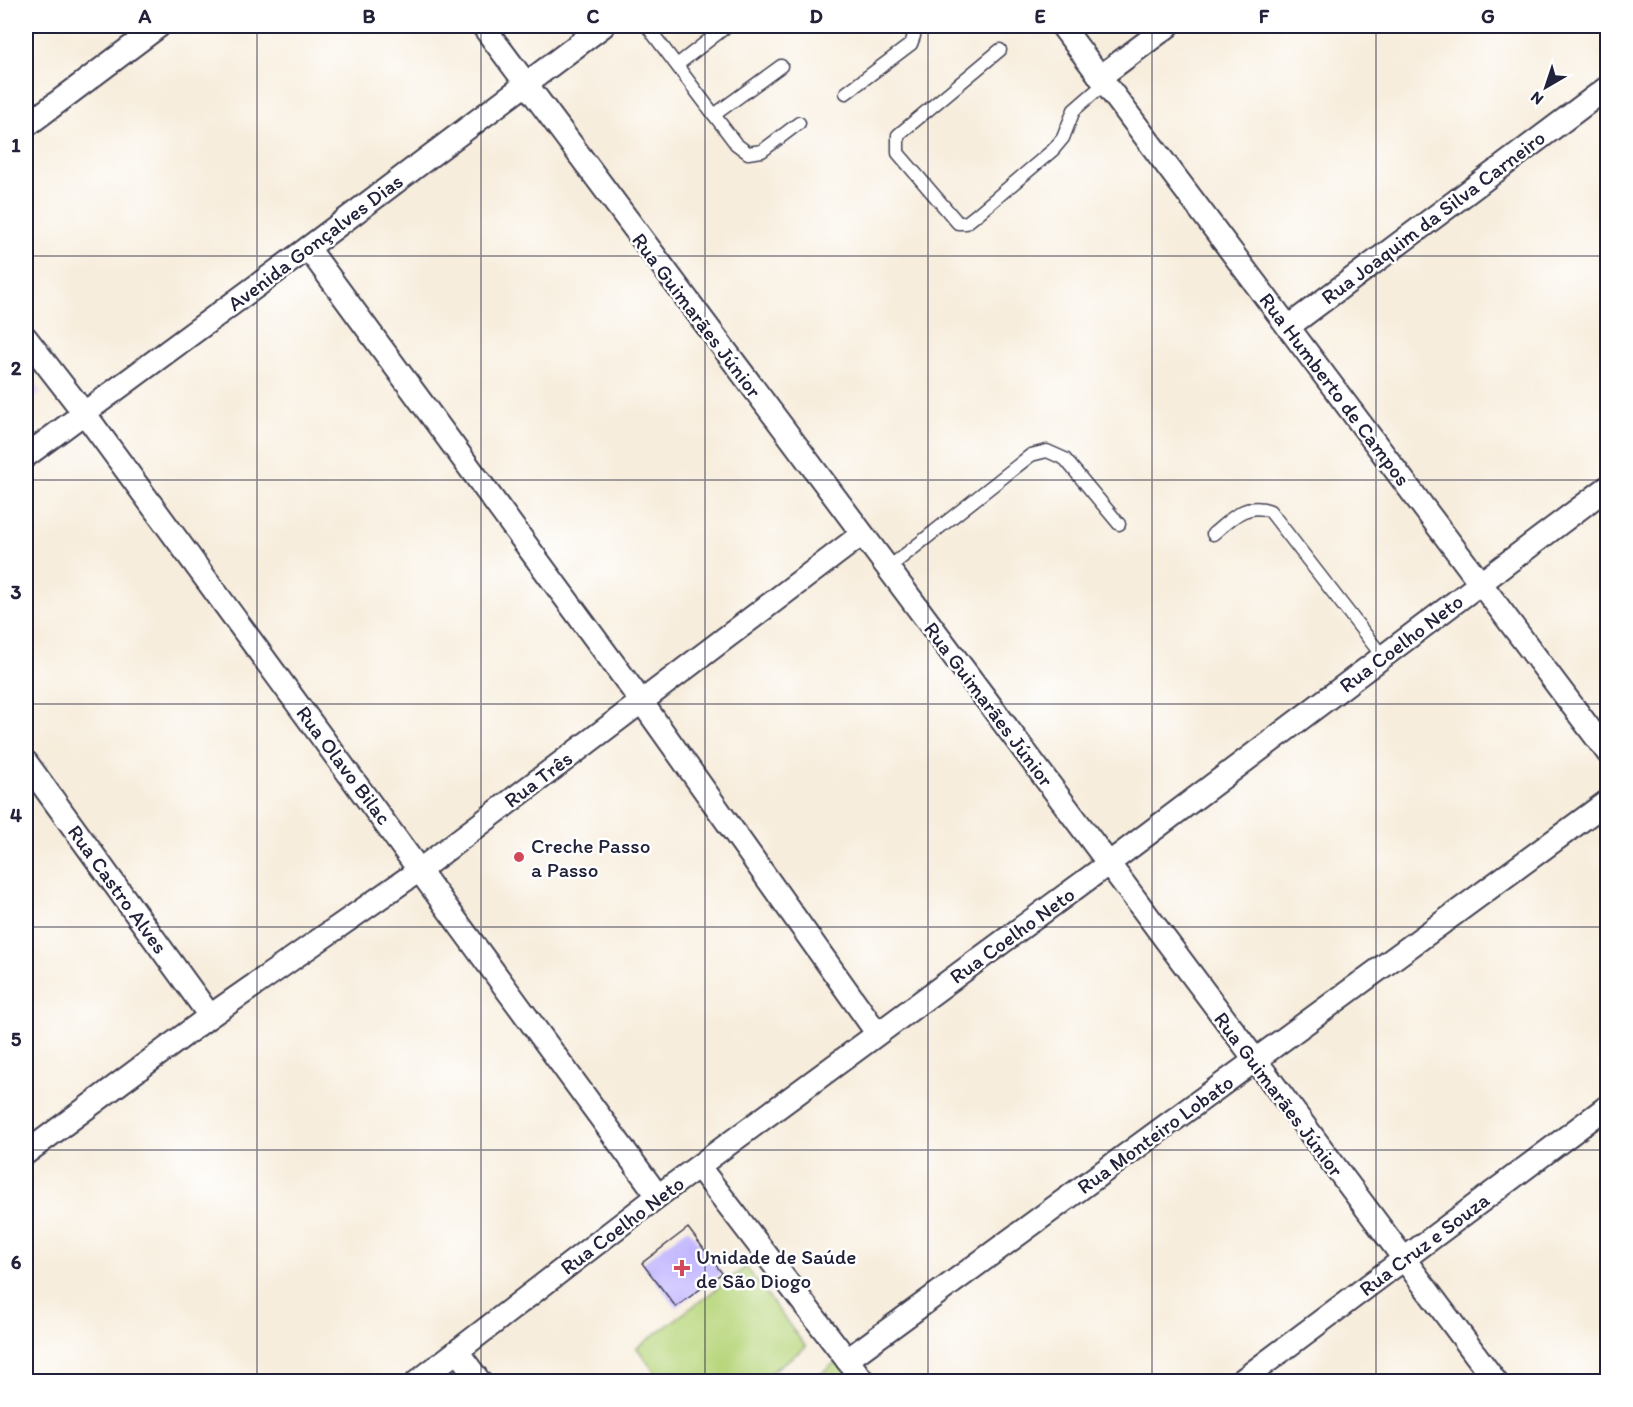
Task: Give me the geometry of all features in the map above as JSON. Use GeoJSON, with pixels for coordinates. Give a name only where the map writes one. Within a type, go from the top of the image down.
{"type":"FeatureCollection","features":[{"type":"Feature","properties":{"kind":"street"},"geometry":{"type":"LineString","coordinates":[[26,126],[159,26]]}},
{"type":"Feature","properties":{"kind":"street","name":"Rua Guimarães Júnior"},"geometry":{"type":"LineString","coordinates":[[483,26],[861,535],[1496,1382]]}},
{"type":"Feature","properties":{"kind":"street","name":"Avenida Gonçalves Dias"},"geometry":{"type":"LineString","coordinates":[[26,456],[308,249],[603,26]]}},
{"type":"Feature","properties":{"kind":"street","name":"Rua Humberto de Campos"},"geometry":{"type":"LineString","coordinates":[[1062,26],[1608,753]]}},
{"type":"Feature","properties":{"kind":"street"},"geometry":{"type":"LineString","coordinates":[[1103,80],[1168,26]]}},
{"type":"Feature","properties":{"kind":"street","name":"Rua Joaquim da Silva Carneiro"},"geometry":{"type":"LineString","coordinates":[[1288,327],[1608,87]]}},
{"type":"Feature","properties":{"kind":"street"},"geometry":{"type":"LineString","coordinates":[[308,249],[641,701],[878,1034]]}},
{"type":"Feature","properties":{"kind":"street","name":"Rua Olavo Bilac"},"geometry":{"type":"LineString","coordinates":[[26,338],[85,414],[421,868],[658,1196]]}},
{"type":"Feature","properties":{"kind":"street","name":"Rua Coelho Neto"},"geometry":{"type":"LineString","coordinates":[[417,1382],[658,1196],[1108,864],[1608,487]]}},
{"type":"Feature","properties":{"kind":"street","name":"Rua Três"},"geometry":{"type":"LineString","coordinates":[[26,1153],[210,1016],[421,868],[861,535]]}},
{"type":"Feature","properties":{"kind":"street","name":"Rua Castro Alves"},"geometry":{"type":"LineString","coordinates":[[26,762],[210,1016]]}},
{"type":"Feature","properties":{"kind":"street","name":"Rua Monteiro Lobato"},"geometry":{"type":"LineString","coordinates":[[847,1360],[1608,801]]}},
{"type":"Feature","properties":{"kind":"street","name":"Rua Cruz e Souza"},"geometry":{"type":"LineString","coordinates":[[1240,1382],[1608,1106]]}},
{"type":"Feature","properties":{"kind":"street"},"geometry":{"type":"LineString","coordinates":[[699,1167],[864,1382]]}},
{"type":"Feature","properties":{"kind":"street"},"geometry":{"type":"LineString","coordinates":[[457,1351],[480,1382]]}},
{"type":"Feature","properties":{"kind":"lane"},"geometry":{"type":"LineString","coordinates":[[647,26],[736,144],[748,153],[762,151],[799,123]]}},
{"type":"Feature","properties":{"kind":"lane"},"geometry":{"type":"LineString","coordinates":[[677,65],[727,26]]}},
{"type":"Feature","properties":{"kind":"lane"},"geometry":{"type":"LineString","coordinates":[[846,93],[911,44],[914,36],[909,26]]}},
{"type":"Feature","properties":{"kind":"lane"},"geometry":{"type":"LineString","coordinates":[[1000,50],[898,135],[898,153],[958,223],[966,223],[1053,150],[1064,138],[1074,110],[1103,80]]}},
{"type":"Feature","properties":{"kind":"lane"},"geometry":{"type":"LineString","coordinates":[[714,115],[781,66]]}},
{"type":"Feature","properties":{"kind":"lane"},"geometry":{"type":"LineString","coordinates":[[887,569],[1031,455],[1047,451],[1065,459],[1119,524]]}},
{"type":"Feature","properties":{"kind":"lane"},"geometry":{"type":"LineString","coordinates":[[1213,534],[1241,511],[1258,506],[1270,511],[1383,657]]}},
{"type":"Feature","properties":{"kind":"shaded area"},"geometry":{"type":"Polygon","coordinates":[[[26,372],[42,393],[26,405],[26,372]]]}},
{"type":"Feature","properties":{"kind":"green space"},"geometry":{"type":"Polygon","coordinates":[[[746,1267],[806,1347],[758,1381],[661,1381],[637,1348],[746,1267]]]}},
{"type":"Feature","properties":{"kind":"green space"},"geometry":{"type":"Polygon","coordinates":[[[840,1359],[857,1382],[809,1382],[840,1359]]]}},
{"type":"Feature","properties":{"kind":"building","name":"Unidade de Saúde de São Diogo"},"geometry":{"type":"Polygon","coordinates":[[[688,1228],[722,1273],[676,1307],[642,1263],[688,1228]]]}},
{"type":"Feature","properties":{"kind":"place","name":"Creche Passo a Passo"},"geometry":{"type":"Point","coordinates":[519,857]}},
{"type":"Feature","properties":{"kind":"place","name":"Unidade de Saúde de São Diogo"},"geometry":{"type":"Point","coordinates":[682,1268]}}]}
